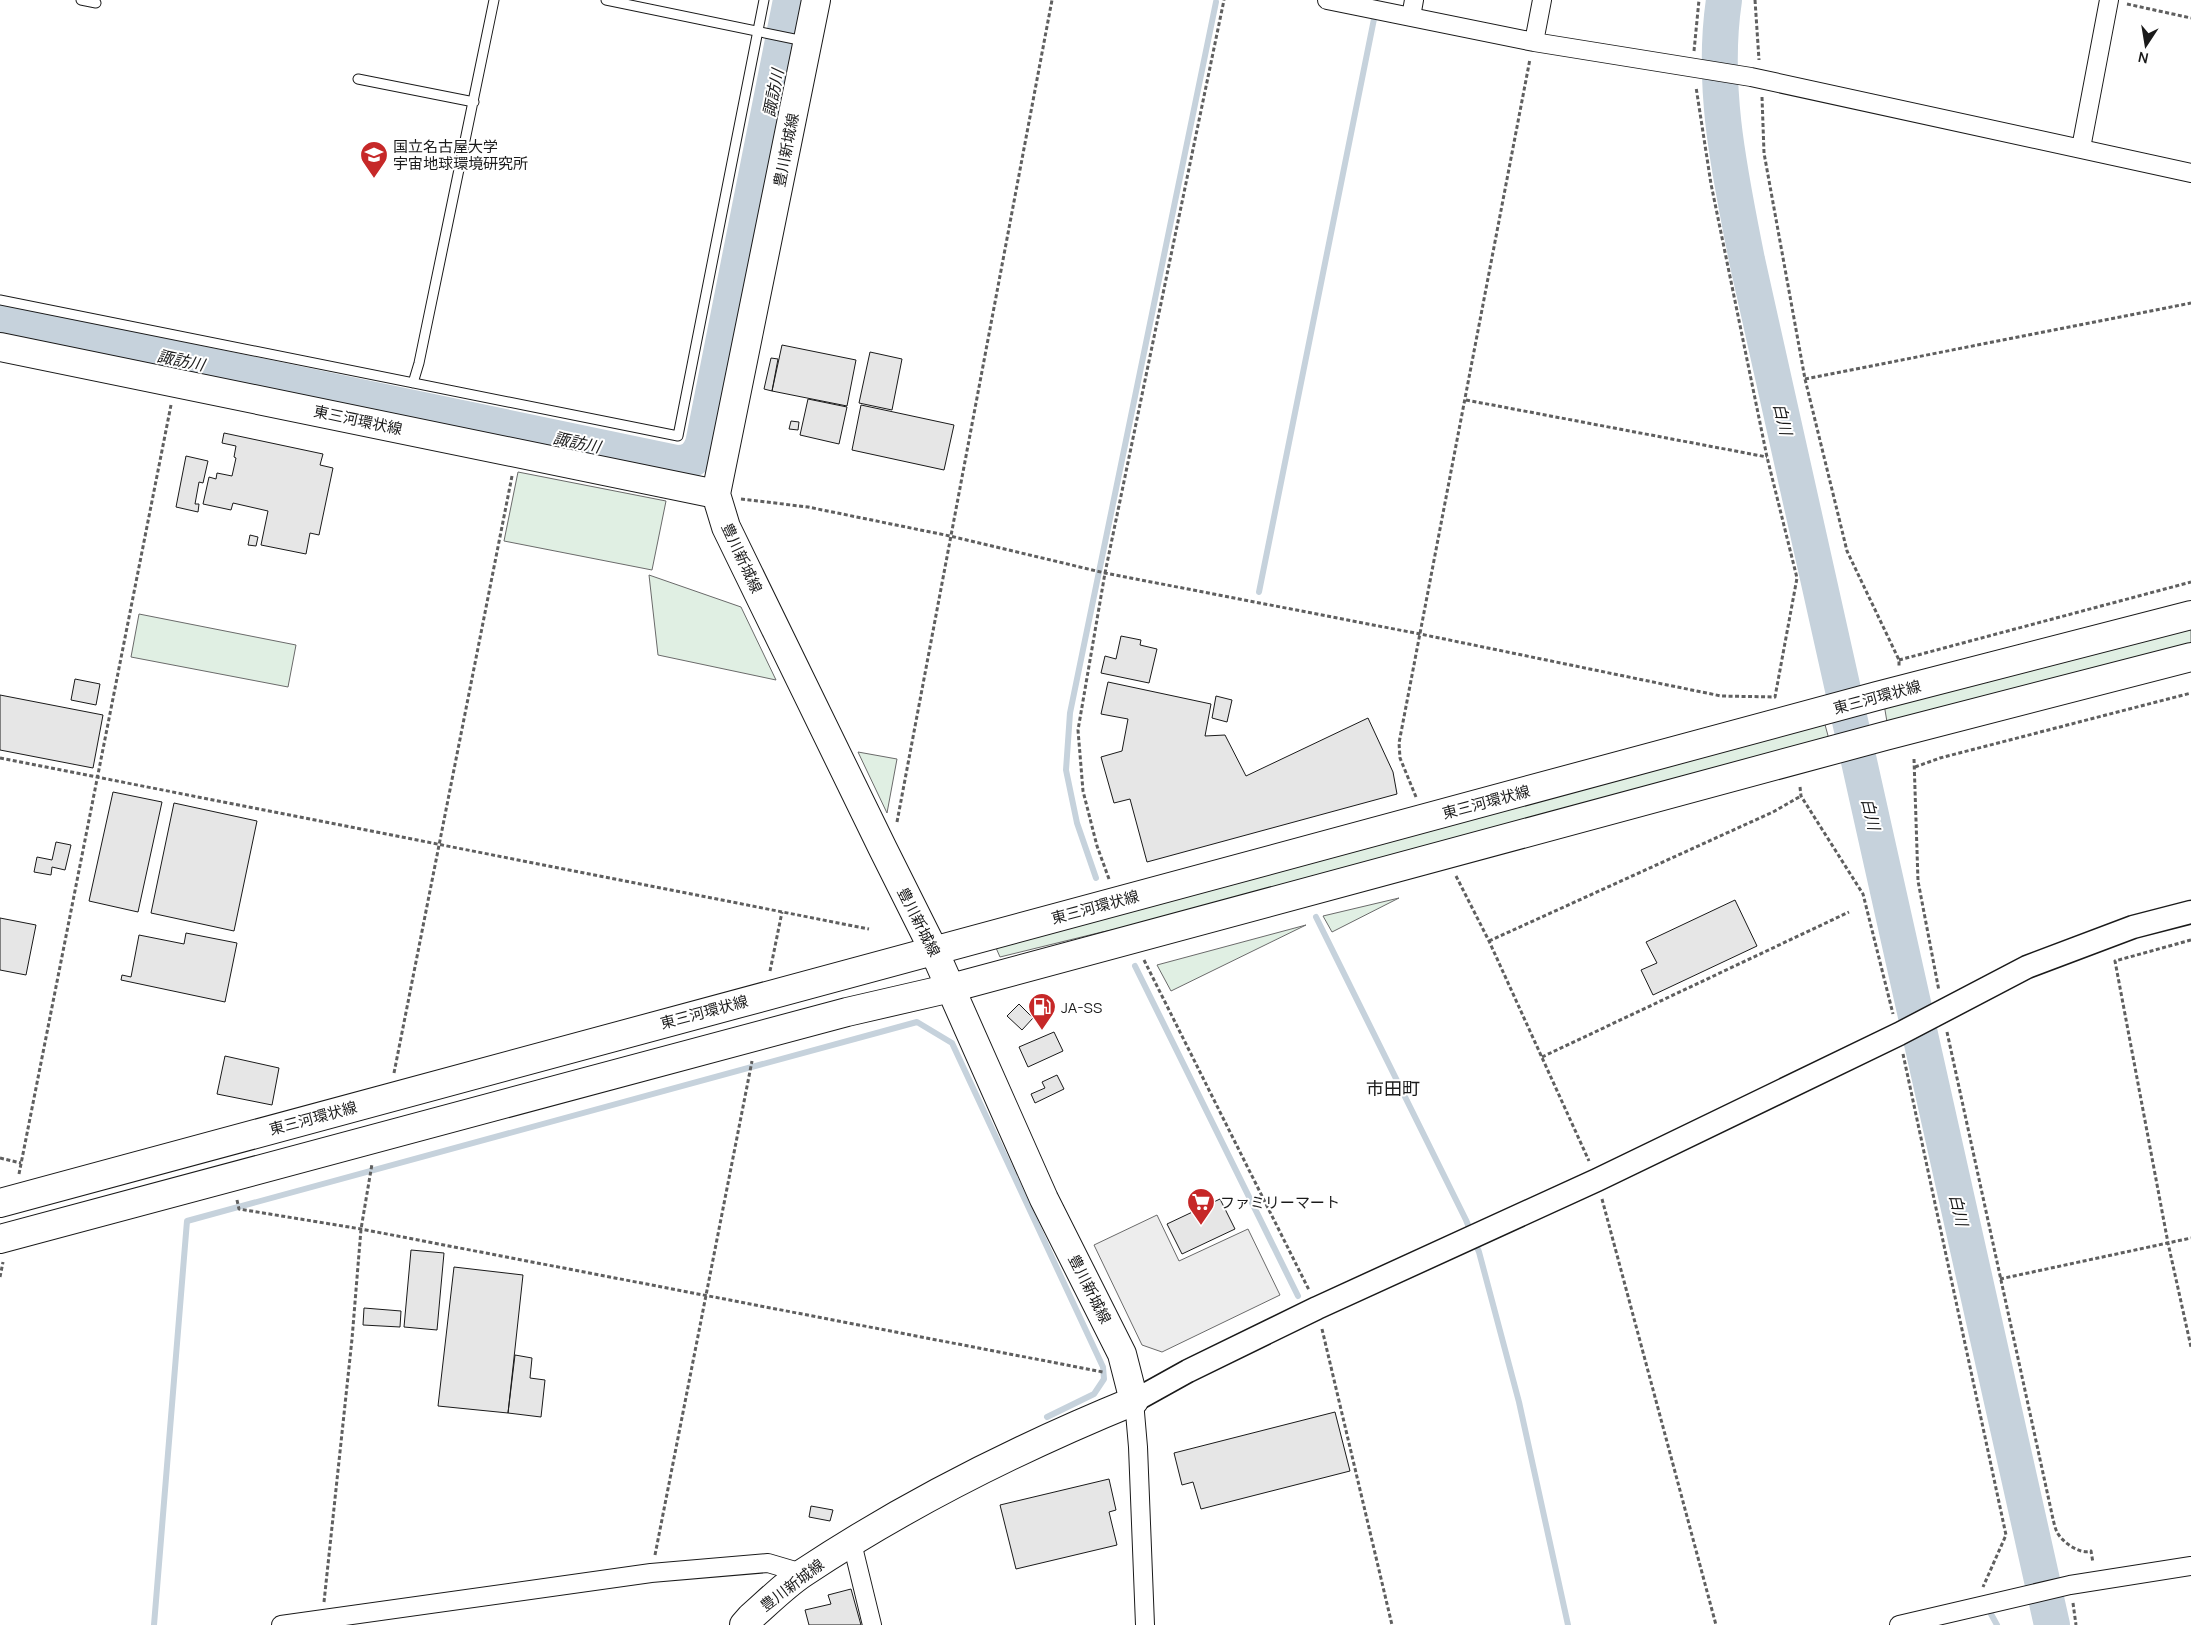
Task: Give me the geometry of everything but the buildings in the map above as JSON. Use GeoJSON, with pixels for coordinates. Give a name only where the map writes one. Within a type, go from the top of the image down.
{"type":"FeatureCollection","features":[{"type":"Feature","properties":{"kind":"main road","name":"豊川新城線"},"geometry":{"type":"LineString","coordinates":[[744,1625],[802,1574],[852,1543],[936,1492],[1090,1419],[1131,1389],[1122,1354],[1044,1199],[952,988],[726,527],[716,494],[802,40],[816,0]]}},
{"type":"Feature","properties":{"kind":"main road","name":"東三河環状線"},"geometry":{"type":"LineString","coordinates":[[0,347],[716,494]]}},
{"type":"Feature","properties":{"kind":"main road","name":"東三河環状線"},"geometry":{"type":"LineString","coordinates":[[7,1201],[1877,696],[2191,615]]}},
{"type":"Feature","properties":{"kind":"main road"},"geometry":{"type":"LineString","coordinates":[[0,1239],[847,1012],[952,988],[1885,736],[2191,657]]}},
{"type":"Feature","properties":{"kind":"street"},"geometry":{"type":"LineString","coordinates":[[1327,0],[1413,8],[1534,42],[1756,78],[2191,173]]}},
{"type":"Feature","properties":{"kind":"street"},"geometry":{"type":"LineString","coordinates":[[1534,42],[1542,0]]}},
{"type":"Feature","properties":{"kind":"street"},"geometry":{"type":"LineString","coordinates":[[2081,148],[2109,0]]}},
{"type":"Feature","properties":{"kind":"street"},"geometry":{"type":"LineString","coordinates":[[1145,1625],[1138,1447],[1131,1389],[1188,1372],[1318,1308],[1597,1180],[1899,1034],[2027,967],[2133,927],[2191,912]]}},
{"type":"Feature","properties":{"kind":"street"},"geometry":{"type":"LineString","coordinates":[[852,1543],[872,1625]]}},
{"type":"Feature","properties":{"kind":"street"},"geometry":{"type":"LineString","coordinates":[[281,1625],[651,1573],[768,1562],[802,1574]]}},
{"type":"Feature","properties":{"kind":"street"},"geometry":{"type":"LineString","coordinates":[[1899,1625],[2063,1588],[2191,1566]]}},
{"type":"Feature","properties":{"kind":"lane"},"geometry":{"type":"LineString","coordinates":[[81,0],[96,3]]}},
{"type":"Feature","properties":{"kind":"lane"},"geometry":{"type":"LineString","coordinates":[[413,383],[419,363],[494,0]]}},
{"type":"Feature","properties":{"kind":"lane"},"geometry":{"type":"LineString","coordinates":[[606,0],[802,40]]}},
{"type":"Feature","properties":{"kind":"lane"},"geometry":{"type":"LineString","coordinates":[[0,300],[678,436],[764,0]]}},
{"type":"Feature","properties":{"kind":"lane"},"geometry":{"type":"LineString","coordinates":[[358,78],[474,102]]}},
{"type":"Feature","properties":{"kind":"path"},"geometry":{"type":"LineString","coordinates":[[883,849],[897,822],[1052,0]]}},
{"type":"Feature","properties":{"kind":"path"},"geometry":{"type":"LineString","coordinates":[[1117,901],[1097,846],[1083,791],[1078,730],[1105,574],[1224,0]]}},
{"type":"Feature","properties":{"kind":"path"},"geometry":{"type":"LineString","coordinates":[[716,494],[808,507],[950,536],[1105,574],[1420,634],[1721,696],[1775,697],[1797,578],[1767,457],[1711,184],[1699,68],[1699,0]]}},
{"type":"Feature","properties":{"kind":"path"},"geometry":{"type":"LineString","coordinates":[[1755,0],[1756,78],[1764,153],[1805,379],[1847,551],[1899,660],[1900,670]]}},
{"type":"Feature","properties":{"kind":"path"},"geometry":{"type":"LineString","coordinates":[[2109,0],[2191,18]]}},
{"type":"Feature","properties":{"kind":"path"},"geometry":{"type":"LineString","coordinates":[[1424,818],[1400,758],[1398,743],[1534,42]]}},
{"type":"Feature","properties":{"kind":"path"},"geometry":{"type":"LineString","coordinates":[[1805,379],[2191,303]]}},
{"type":"Feature","properties":{"kind":"path"},"geometry":{"type":"LineString","coordinates":[[7,1201],[21,1162],[176,383]]}},
{"type":"Feature","properties":{"kind":"path"},"geometry":{"type":"LineString","coordinates":[[1466,400],[1767,457]]}},
{"type":"Feature","properties":{"kind":"path"},"geometry":{"type":"LineString","coordinates":[[389,1097],[516,453]]}},
{"type":"Feature","properties":{"kind":"path"},"geometry":{"type":"LineString","coordinates":[[1899,660],[2191,582]]}},
{"type":"Feature","properties":{"kind":"path"},"geometry":{"type":"LineString","coordinates":[[1915,767],[1940,758],[2191,693]]}},
{"type":"Feature","properties":{"kind":"path"},"geometry":{"type":"LineString","coordinates":[[0,758],[869,929]]}},
{"type":"Feature","properties":{"kind":"path"},"geometry":{"type":"LineString","coordinates":[[1914,759],[1918,881],[1939,1013],[2057,1532],[2064,1541],[2079,1550],[2086,1553],[2091,1551],[2095,1582]]}},
{"type":"Feature","properties":{"kind":"path"},"geometry":{"type":"LineString","coordinates":[[1800,787],[1801,796],[1863,894],[1889,1003],[1899,1034],[2006,1534],[1975,1607]]}},
{"type":"Feature","properties":{"kind":"path"},"geometry":{"type":"LineString","coordinates":[[1489,941],[1765,816],[1801,796]]}},
{"type":"Feature","properties":{"kind":"path"},"geometry":{"type":"LineString","coordinates":[[1446,856],[1489,941],[1597,1180],[1716,1625]]}},
{"type":"Feature","properties":{"kind":"path"},"geometry":{"type":"LineString","coordinates":[[765,996],[782,912]]}},
{"type":"Feature","properties":{"kind":"path"},"geometry":{"type":"LineString","coordinates":[[1542,1058],[1849,912]]}},
{"type":"Feature","properties":{"kind":"path"},"geometry":{"type":"LineString","coordinates":[[1134,939],[1318,1308],[1392,1625]]}},
{"type":"Feature","properties":{"kind":"path"},"geometry":{"type":"LineString","coordinates":[[2191,940],[2116,961],[2168,1243],[2191,1347]]}},
{"type":"Feature","properties":{"kind":"path"},"geometry":{"type":"LineString","coordinates":[[651,1573],[757,1036]]}},
{"type":"Feature","properties":{"kind":"path"},"geometry":{"type":"LineString","coordinates":[[323,1618],[352,1338],[361,1229],[377,1138]]}},
{"type":"Feature","properties":{"kind":"path"},"geometry":{"type":"LineString","coordinates":[[0,1158],[21,1162]]}},
{"type":"Feature","properties":{"kind":"path"},"geometry":{"type":"LineString","coordinates":[[231,1177],[239,1209],[361,1229],[706,1295],[1131,1389]]}},
{"type":"Feature","properties":{"kind":"path"},"geometry":{"type":"LineString","coordinates":[[2000,1279],[2191,1238]]}},
{"type":"Feature","properties":{"kind":"green space"},"geometry":{"type":"Polygon","coordinates":[[[518,472],[666,501],[652,570],[504,541],[518,472]]]}},
{"type":"Feature","properties":{"kind":"green space"},"geometry":{"type":"Polygon","coordinates":[[[649,575],[741,607],[776,680],[658,655],[649,575]]]}},
{"type":"Feature","properties":{"kind":"green space"},"geometry":{"type":"Polygon","coordinates":[[[139,614],[296,645],[288,687],[131,657],[139,614]]]}},
{"type":"Feature","properties":{"kind":"green space"},"geometry":{"type":"Polygon","coordinates":[[[2191,621],[2191,648],[1888,728],[1884,704],[2191,621]]]}},
{"type":"Feature","properties":{"kind":"green space"},"geometry":{"type":"Polygon","coordinates":[[[1824,721],[1830,743],[1216,910],[1102,932],[1000,957],[993,941],[1824,721]]]}},
{"type":"Feature","properties":{"kind":"green space"},"geometry":{"type":"Polygon","coordinates":[[[858,752],[897,759],[887,813],[858,752]]]}},
{"type":"Feature","properties":{"kind":"green space"},"geometry":{"type":"Polygon","coordinates":[[[1399,898],[1332,932],[1323,916],[1399,898]]]}},
{"type":"Feature","properties":{"kind":"green space"},"geometry":{"type":"Polygon","coordinates":[[[1306,925],[1171,991],[1157,965],[1306,925]]]}},
{"type":"Feature","properties":{"kind":"shaded area"},"geometry":{"type":"Polygon","coordinates":[[[1157,1215],[1179,1261],[1248,1229],[1280,1295],[1162,1352],[1142,1345],[1094,1245],[1157,1215]]]}},
{"type":"Feature","properties":{"kind":"waterway","name":"諏訪川"},"geometry":{"type":"LineString","coordinates":[[0,322],[677,463],[686,462],[696,456],[703,444],[791,0]]}},
{"type":"Feature","properties":{"kind":"waterway","name":"白川"},"geometry":{"type":"LineString","coordinates":[[1724,0],[1720,65],[1721,98],[1734,195],[1747,260],[2052,1625]]}},
{"type":"Feature","properties":{"kind":"waterway"},"geometry":{"type":"LineString","coordinates":[[1096,878],[1077,823],[1066,770],[1070,713],[1216,2]]}},
{"type":"Feature","properties":{"kind":"waterway"},"geometry":{"type":"LineString","coordinates":[[1259,592],[1374,19]]}},
{"type":"Feature","properties":{"kind":"waterway"},"geometry":{"type":"LineString","coordinates":[[1316,917],[1466,1220],[1479,1252],[1519,1402],[1568,1625]]}},
{"type":"Feature","properties":{"kind":"waterway"},"geometry":{"type":"LineString","coordinates":[[1135,966],[1298,1296]]}},
{"type":"Feature","properties":{"kind":"waterway"},"geometry":{"type":"LineString","coordinates":[[154,1625],[187,1221],[917,1022],[952,1043],[1103,1367],[1104,1379],[1094,1394],[1047,1417]]}},
{"type":"Feature","properties":{"kind":"waterway"},"geometry":{"type":"LineString","coordinates":[[1991,1614],[1997,1625]]}},
{"type":"Feature","properties":{"kind":"place","name":"国立名古屋大学 宇宙地球環境研究所"},"geometry":{"type":"Point","coordinates":[374,179]}},
{"type":"Feature","properties":{"kind":"place","name":"JA-SS"},"geometry":{"type":"Point","coordinates":[1042,1031]}},
{"type":"Feature","properties":{"kind":"place","name":"ファミリーマート"},"geometry":{"type":"Point","coordinates":[1201,1226]}},
{"type":"Feature","properties":{"kind":"district","name":"市田町"},"geometry":{"type":"Point","coordinates":[1393,1088]}}]}
